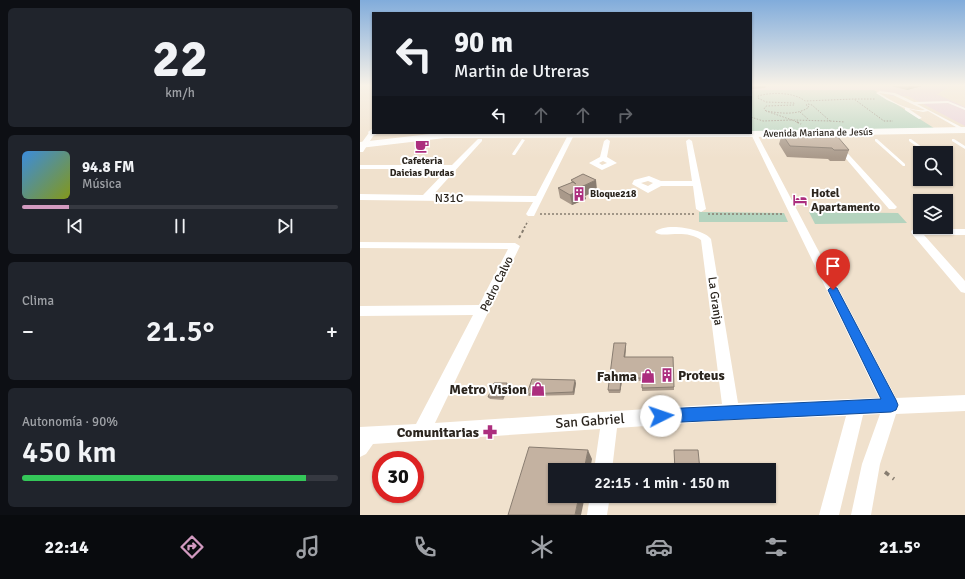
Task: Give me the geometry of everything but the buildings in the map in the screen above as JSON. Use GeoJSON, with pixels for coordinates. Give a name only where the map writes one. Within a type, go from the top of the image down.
{"type":"FeatureCollection","features":[{"type":"Feature","properties":{"kind":"main road","name":"Avenida Mariana de Jesús"},"geometry":{"type":"LineString","coordinates":[[361,147],[443,134],[502,134],[569,138],[689,141],[813,133],[964,130]]}},
{"type":"Feature","properties":{"kind":"main road"},"geometry":{"type":"LineString","coordinates":[[382,134],[443,134]]}},
{"type":"Feature","properties":{"kind":"main road","name":"Avenida Mariana de Jesús"},"geometry":{"type":"LineString","coordinates":[[603,139],[756,137],[832,140],[965,140]]}},
{"type":"Feature","properties":{"kind":"main road","name":"Avenida Mariana de Jesús"},"geometry":{"type":"LineString","coordinates":[[361,147],[428,140],[523,140],[569,138]]}},
{"type":"Feature","properties":{"kind":"street"},"geometry":{"type":"LineString","coordinates":[[361,147],[372,133]]}},
{"type":"Feature","properties":{"kind":"street"},"geometry":{"type":"LineString","coordinates":[[756,137],[891,405],[871,464],[861,515]]}},
{"type":"Feature","properties":{"kind":"street"},"geometry":{"type":"LineString","coordinates":[[531,214],[569,138]]}},
{"type":"Feature","properties":{"kind":"street"},"geometry":{"type":"LineString","coordinates":[[603,139],[603,158]]}},
{"type":"Feature","properties":{"kind":"street"},"geometry":{"type":"LineString","coordinates":[[425,198],[480,140]]}},
{"type":"Feature","properties":{"kind":"street"},"geometry":{"type":"LineString","coordinates":[[832,140],[892,207]]}},
{"type":"Feature","properties":{"kind":"street"},"geometry":{"type":"LineString","coordinates":[[689,141],[702,209]]}},
{"type":"Feature","properties":{"kind":"street"},"geometry":{"type":"LineString","coordinates":[[360,167],[455,167]]}},
{"type":"Feature","properties":{"kind":"street"},"geometry":{"type":"LineString","coordinates":[[660,183],[697,184]]}},
{"type":"Feature","properties":{"kind":"street","name":"N31C"},"geometry":{"type":"LineString","coordinates":[[360,197],[538,198]]}},
{"type":"Feature","properties":{"kind":"street","name":"La Granja"},"geometry":{"type":"LineString","coordinates":[[660,232],[688,230],[698,233],[706,239],[731,412]]}},
{"type":"Feature","properties":{"kind":"street"},"geometry":{"type":"LineString","coordinates":[[964,287],[916,232],[965,232]]}},
{"type":"Feature","properties":{"kind":"street"},"geometry":{"type":"LineString","coordinates":[[360,245],[515,246]]}},
{"type":"Feature","properties":{"kind":"street","name":"Pedro Calvo"},"geometry":{"type":"LineString","coordinates":[[421,432],[515,246]]}},
{"type":"Feature","properties":{"kind":"street"},"geometry":{"type":"LineString","coordinates":[[360,311],[484,310]]}},
{"type":"Feature","properties":{"kind":"street","name":"San Gabriel"},"geometry":{"type":"LineString","coordinates":[[363,440],[421,432],[610,419],[857,406],[965,403]]}},
{"type":"Feature","properties":{"kind":"street"},"geometry":{"type":"LineString","coordinates":[[829,515],[857,406]]}},
{"type":"Feature","properties":{"kind":"street"},"geometry":{"type":"LineString","coordinates":[[604,463],[610,419]]}},
{"type":"Feature","properties":{"kind":"street"},"geometry":{"type":"LineString","coordinates":[[597,515],[599,503]]}},
{"type":"Feature","properties":{"kind":"lane"},"geometry":{"type":"LineString","coordinates":[[907,110],[920,118]]}},
{"type":"Feature","properties":{"kind":"lane"},"geometry":{"type":"LineString","coordinates":[[916,110],[928,110]]}},
{"type":"Feature","properties":{"kind":"lane"},"geometry":{"type":"LineString","coordinates":[[928,110],[964,130]]}},
{"type":"Feature","properties":{"kind":"lane"},"geometry":{"type":"LineString","coordinates":[[514,154],[523,140]]}},
{"type":"Feature","properties":{"kind":"lane"},"geometry":{"type":"LineString","coordinates":[[876,140],[904,165]]}},
{"type":"Feature","properties":{"kind":"lane"},"geometry":{"type":"LineString","coordinates":[[910,140],[918,146]]}},
{"type":"Feature","properties":{"kind":"lane"},"geometry":{"type":"LineString","coordinates":[[953,140],[965,148]]}},
{"type":"Feature","properties":{"kind":"path"},"geometry":{"type":"LineString","coordinates":[[766,111],[800,112],[807,110]]}},
{"type":"Feature","properties":{"kind":"path"},"geometry":{"type":"LineString","coordinates":[[818,110],[830,121]]}},
{"type":"Feature","properties":{"kind":"path"},"geometry":{"type":"LineString","coordinates":[[869,110],[884,121],[894,121]]}},
{"type":"Feature","properties":{"kind":"path"},"geometry":{"type":"LineString","coordinates":[[766,111],[805,125],[813,133]]}},
{"type":"Feature","properties":{"kind":"path"},"geometry":{"type":"LineString","coordinates":[[800,112],[810,121]]}},
{"type":"Feature","properties":{"kind":"path"},"geometry":{"type":"LineString","coordinates":[[752,117],[763,121],[792,120],[846,122]]}},
{"type":"Feature","properties":{"kind":"path"},"geometry":{"type":"LineString","coordinates":[[531,214],[795,214]]}},
{"type":"Feature","properties":{"kind":"path","name":"Pedro Calvo"},"geometry":{"type":"LineString","coordinates":[[515,246],[531,214]]}},
{"type":"Feature","properties":{"kind":"path"},"geometry":{"type":"LineString","coordinates":[[884,472],[894,479]]}},
{"type":"Feature","properties":{"kind":"shaded area"},"geometry":{"type":"Polygon","coordinates":[[[935,110],[965,110],[965,126],[935,110]]]}},
{"type":"Feature","properties":{"kind":"green space"},"geometry":{"type":"Polygon","coordinates":[[[752,110],[906,110],[937,130],[752,132],[752,110]]]}},
{"type":"Feature","properties":{"kind":"green space"},"geometry":{"type":"Polygon","coordinates":[[[510,134],[596,134],[510,135],[510,134]]]}},
{"type":"Feature","properties":{"kind":"green space"},"geometry":{"type":"Polygon","coordinates":[[[699,212],[784,213],[788,222],[699,222],[699,212]]]}},
{"type":"Feature","properties":{"kind":"green space"},"geometry":{"type":"Polygon","coordinates":[[[809,212],[898,213],[907,223],[815,224],[809,212]]]}},
{"type":"Feature","properties":{"kind":"place","name":"Cafeteria Daicias Purdas"},"geometry":{"type":"Point","coordinates":[422,146]}},
{"type":"Feature","properties":{"kind":"place","name":"Bloque218"},"geometry":{"type":"Point","coordinates":[579,194]}},
{"type":"Feature","properties":{"kind":"place","name":"Hotel Apartamento"},"geometry":{"type":"Point","coordinates":[800,200]}},
{"type":"Feature","properties":{"kind":"place","name":"Proteus"},"geometry":{"type":"Point","coordinates":[667,375]}},
{"type":"Feature","properties":{"kind":"place","name":"Fahma"},"geometry":{"type":"Point","coordinates":[648,376]}},
{"type":"Feature","properties":{"kind":"place","name":"Metro Vision"},"geometry":{"type":"Point","coordinates":[538,389]}},
{"type":"Feature","properties":{"kind":"place","name":"Comunitarias"},"geometry":{"type":"Point","coordinates":[490,432]}},
{"type":"Feature","properties":{"kind":"route"},"geometry":{"type":"LineString","coordinates":[[661,416],[891,405],[833,290]]}}]}
